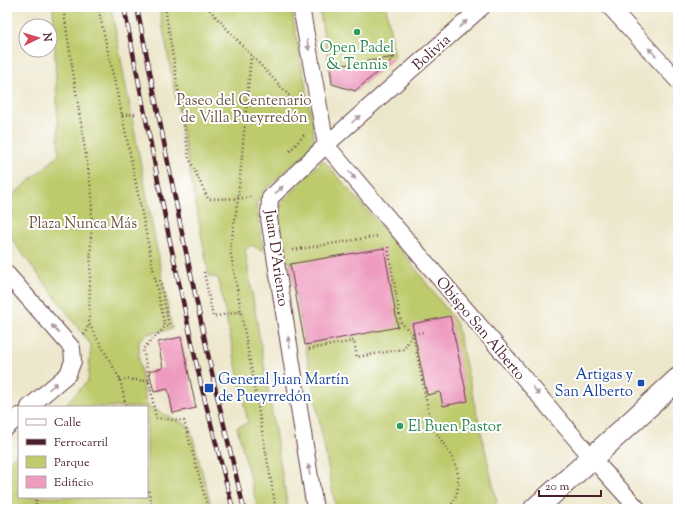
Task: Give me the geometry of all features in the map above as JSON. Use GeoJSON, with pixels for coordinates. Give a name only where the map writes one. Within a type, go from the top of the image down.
{"type":"FeatureCollection","features":[{"type":"Feature","properties":{"kind":"street"},"geometry":{"type":"LineString","coordinates":[[301,7],[326,145]]}},
{"type":"Feature","properties":{"kind":"street","name":"Bolivia"},"geometry":{"type":"LineString","coordinates":[[326,145],[482,7]]}},
{"type":"Feature","properties":{"kind":"street"},"geometry":{"type":"LineString","coordinates":[[610,7],[678,81]]}},
{"type":"Feature","properties":{"kind":"street","name":"Obispo San Alberto"},"geometry":{"type":"LineString","coordinates":[[326,145],[393,234],[638,509]]}},
{"type":"Feature","properties":{"kind":"street","name":"Juan D’Arienzo"},"geometry":{"type":"LineString","coordinates":[[315,509],[269,218],[270,198],[326,145]]}},
{"type":"Feature","properties":{"kind":"street"},"geometry":{"type":"LineString","coordinates":[[7,274],[72,348],[73,361],[68,374],[30,406]]}},
{"type":"Feature","properties":{"kind":"street"},"geometry":{"type":"LineString","coordinates":[[535,509],[678,379]]}},
{"type":"Feature","properties":{"kind":"street"},"geometry":{"type":"LineString","coordinates":[[7,427],[18,417]]}},
{"type":"Feature","properties":{"kind":"path"},"geometry":{"type":"LineString","coordinates":[[63,7],[92,195],[89,324],[120,379],[126,406]]}},
{"type":"Feature","properties":{"kind":"path"},"geometry":{"type":"LineString","coordinates":[[98,7],[122,115],[165,327]]}},
{"type":"Feature","properties":{"kind":"path"},"geometry":{"type":"LineString","coordinates":[[165,7],[188,158],[208,199],[249,198],[254,193]]}},
{"type":"Feature","properties":{"kind":"path"},"geometry":{"type":"LineString","coordinates":[[207,7],[300,106],[298,98]]}},
{"type":"Feature","properties":{"kind":"path"},"geometry":{"type":"LineString","coordinates":[[251,55],[238,199],[230,249],[276,509]]}},
{"type":"Feature","properties":{"kind":"path"},"geometry":{"type":"LineString","coordinates":[[122,115],[135,114]]}},
{"type":"Feature","properties":{"kind":"path"},"geometry":{"type":"LineString","coordinates":[[289,153],[304,135],[303,128]]}},
{"type":"Feature","properties":{"kind":"path"},"geometry":{"type":"LineString","coordinates":[[275,254],[393,234],[401,323],[413,334],[431,420],[453,458],[458,470],[459,484],[456,496],[450,506],[445,509]]}},
{"type":"Feature","properties":{"kind":"path"},"geometry":{"type":"LineString","coordinates":[[204,272],[214,317],[241,311]]}},
{"type":"Feature","properties":{"kind":"path"},"geometry":{"type":"LineString","coordinates":[[160,280],[170,326],[165,327],[143,349],[156,418],[184,421],[208,509]]}},
{"type":"Feature","properties":{"kind":"path"},"geometry":{"type":"LineString","coordinates":[[291,352],[354,341],[357,357],[404,349],[413,334],[423,332]]}},
{"type":"Feature","properties":{"kind":"path"},"geometry":{"type":"LineString","coordinates":[[120,379],[149,381]]}},
{"type":"Feature","properties":{"kind":"path"},"geometry":{"type":"LineString","coordinates":[[148,490],[154,509]]}},
{"type":"Feature","properties":{"kind":"path"},"geometry":{"type":"LineString","coordinates":[[36,498],[36,509]]}},
{"type":"Feature","properties":{"kind":"green space","name":"Plaza Nunca Más"},"geometry":{"type":"Polygon","coordinates":[[[53,7],[111,7],[172,329],[147,334],[139,340],[139,360],[146,405],[148,406],[63,406],[88,381],[91,345],[7,233],[7,200],[59,155],[55,58],[58,58],[58,18],[53,18],[53,7]]]}},
{"type":"Feature","properties":{"kind":"green space","name":"Paseo del Centenario de Villa Pueyrredón"},"geometry":{"type":"Polygon","coordinates":[[[159,7],[291,7],[313,125],[314,138],[309,150],[263,192],[256,205],[264,251],[251,245],[245,250],[288,509],[258,509],[237,427],[248,423],[218,278],[209,276],[159,7]]]}},
{"type":"Feature","properties":{"kind":"green space","name":"Open Padel & Tennis"},"geometry":{"type":"Polygon","coordinates":[[[319,7],[386,7],[395,57],[355,91],[332,84],[319,7]]]}},
{"type":"Feature","properties":{"kind":"green space","name":"El Buen Pastor"},"geometry":{"type":"Polygon","coordinates":[[[323,160],[396,243],[456,322],[497,502],[490,509],[336,509],[289,261],[286,261],[278,219],[282,202],[323,160]]]}},
{"type":"Feature","properties":{"kind":"green space","name":"Plaza Nunca Más"},"geometry":{"type":"Polygon","coordinates":[[[148,406],[190,427],[212,509],[7,509],[7,463],[18,452],[18,498],[148,498],[148,406]]]}},
{"type":"Feature","properties":{"kind":"building"},"geometry":{"type":"Polygon","coordinates":[[[395,57],[355,91],[332,84],[330,67],[395,57]]]}},
{"type":"Feature","properties":{"kind":"building"},"geometry":{"type":"Polygon","coordinates":[[[384,248],[398,327],[305,345],[290,264],[384,248]]]}},
{"type":"Feature","properties":{"kind":"building"},"geometry":{"type":"Polygon","coordinates":[[[450,316],[468,401],[443,406],[440,392],[427,395],[412,324],[450,316]]]}},
{"type":"Feature","properties":{"kind":"building"},"geometry":{"type":"Polygon","coordinates":[[[181,337],[196,408],[173,413],[168,389],[154,392],[149,371],[163,368],[158,342],[181,337]]]}},
{"type":"Feature","properties":{"kind":"railway"},"geometry":{"type":"LineString","coordinates":[[124,7],[169,237],[202,389],[233,509]]}},
{"type":"Feature","properties":{"kind":"railway"},"geometry":{"type":"LineString","coordinates":[[137,7],[182,233],[215,387],[244,509]]}},
{"type":"Feature","properties":{"kind":"place","name":"Open Padel & Tennis"},"geometry":{"type":"Point","coordinates":[357,32]}},
{"type":"Feature","properties":{"kind":"place","name":"Artigas y San Alberto"},"geometry":{"type":"Point","coordinates":[641,383]}},
{"type":"Feature","properties":{"kind":"place","name":"General Juan Martín de Pueyrredón"},"geometry":{"type":"Point","coordinates":[209,388]}},
{"type":"Feature","properties":{"kind":"place","name":"El Buen Pastor"},"geometry":{"type":"Point","coordinates":[400,426]}}]}
